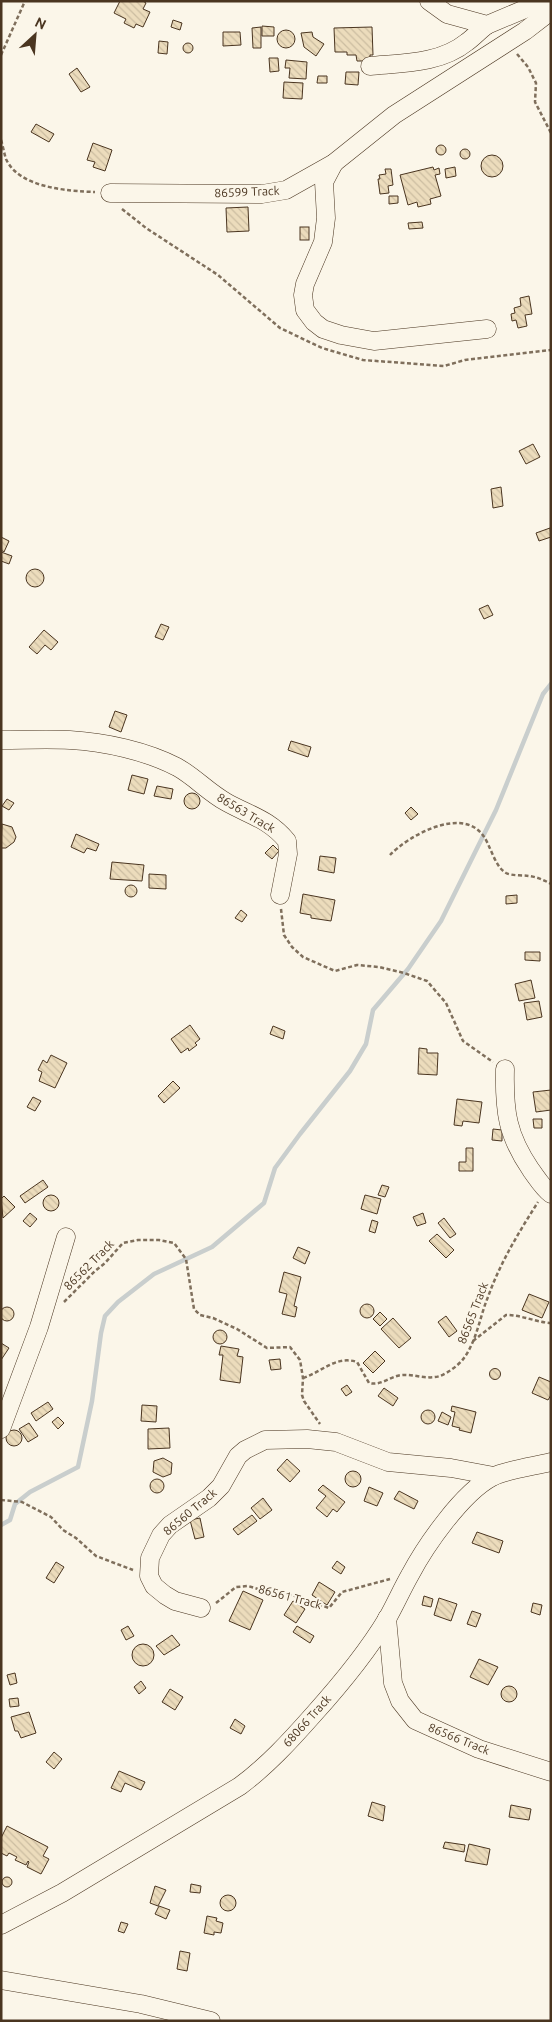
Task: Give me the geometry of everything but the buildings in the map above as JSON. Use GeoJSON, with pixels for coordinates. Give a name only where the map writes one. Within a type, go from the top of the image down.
{"type":"FeatureCollection","features":[{"type":"Feature","properties":{"kind":"street"},"geometry":{"type":"LineString","coordinates":[[429,1],[448,14],[487,25]]}},
{"type":"Feature","properties":{"kind":"street"},"geometry":{"type":"LineString","coordinates":[[370,66],[420,62],[445,55],[466,43],[487,25],[544,1]]}},
{"type":"Feature","properties":{"kind":"street","name":"86599 Track"},"geometry":{"type":"LineString","coordinates":[[110,193],[262,194],[286,190],[334,164],[394,115],[503,46],[551,11]]}},
{"type":"Feature","properties":{"kind":"street"},"geometry":{"type":"LineString","coordinates":[[334,164],[324,182],[326,218],[323,242],[305,284],[303,295],[305,310],[314,322],[323,329],[341,335],[374,341],[487,329]]}},
{"type":"Feature","properties":{"kind":"street","name":"86563 Track"},"geometry":{"type":"LineString","coordinates":[[1,740],[71,740],[103,744],[149,756],[175,766],[193,777],[224,801],[264,821],[287,841],[288,854],[280,895]]}},
{"type":"Feature","properties":{"kind":"street"},"geometry":{"type":"LineString","coordinates":[[505,1069],[504,1104],[512,1136],[523,1158],[548,1192]]}},
{"type":"Feature","properties":{"kind":"street"},"geometry":{"type":"LineString","coordinates":[[1,1429],[39,1328],[66,1236]]}},
{"type":"Feature","properties":{"kind":"street","name":"86560 Track"},"geometry":{"type":"LineString","coordinates":[[149,1576],[150,1558],[161,1535],[170,1526],[209,1498],[221,1486],[238,1456],[245,1450],[265,1440],[307,1439],[336,1442],[388,1462],[465,1470],[494,1476]]}},
{"type":"Feature","properties":{"kind":"street","name":"68066 Track"},"geometry":{"type":"LineString","coordinates":[[1,1926],[62,1893],[240,1786],[255,1774],[289,1743],[340,1686],[387,1618],[410,1573],[436,1535],[470,1494],[494,1476],[551,1462]]}},
{"type":"Feature","properties":{"kind":"street"},"geometry":{"type":"LineString","coordinates":[[149,1576],[154,1586],[165,1595],[186,1606],[201,1608]]}},
{"type":"Feature","properties":{"kind":"street","name":"86566 Track"},"geometry":{"type":"LineString","coordinates":[[387,1618],[393,1683],[400,1701],[415,1720],[479,1749],[551,1772]]}},
{"type":"Feature","properties":{"kind":"street"},"geometry":{"type":"LineString","coordinates":[[1,1980],[141,2004],[211,2021]]}},
{"type":"Feature","properties":{"kind":"path"},"geometry":{"type":"LineString","coordinates":[[1,55],[25,1]]}},
{"type":"Feature","properties":{"kind":"path"},"geometry":{"type":"LineString","coordinates":[[503,46],[521,56],[528,67],[536,83],[535,102],[551,133]]}},
{"type":"Feature","properties":{"kind":"path"},"geometry":{"type":"LineString","coordinates":[[1,140],[7,160],[16,171],[32,182],[58,190],[110,193]]}},
{"type":"Feature","properties":{"kind":"path"},"geometry":{"type":"LineString","coordinates":[[390,856],[400,845],[418,835],[443,825],[460,822],[470,825],[481,833],[501,869],[508,874],[530,876],[551,884]]}},
{"type":"Feature","properties":{"kind":"path"},"geometry":{"type":"LineString","coordinates":[[280,895],[284,935],[292,947],[303,957],[335,971],[357,965],[379,967],[406,973],[427,982],[446,1003],[463,1041],[505,1069]]}},
{"type":"Feature","properties":{"kind":"path","name":"86565 Track"},"geometry":{"type":"LineString","coordinates":[[303,1378],[339,1360],[357,1362],[369,1383],[376,1385],[401,1375],[429,1378],[440,1376],[456,1366],[464,1358],[472,1342],[488,1296],[519,1232],[548,1192]]}},
{"type":"Feature","properties":{"kind":"path","name":"86562 Track"},"geometry":{"type":"LineString","coordinates":[[60,1306],[123,1243],[138,1240],[159,1240],[174,1243],[186,1259],[194,1309],[200,1315],[213,1318],[237,1329],[267,1348],[290,1348],[300,1360],[304,1401],[313,1415],[336,1442]]}},
{"type":"Feature","properties":{"kind":"path"},"geometry":{"type":"LineString","coordinates":[[472,1342],[506,1314],[517,1315],[537,1322],[551,1323]]}},
{"type":"Feature","properties":{"kind":"path"},"geometry":{"type":"LineString","coordinates":[[1,1500],[22,1502],[50,1517],[63,1530],[76,1538],[96,1556],[149,1576]]}},
{"type":"Feature","properties":{"kind":"path","name":"86561 Track"},"geometry":{"type":"LineString","coordinates":[[201,1608],[212,1606],[236,1588],[248,1586],[292,1595],[329,1608],[342,1592],[410,1573]]}},
{"type":"Feature","properties":{"kind":"waterway"},"geometry":{"type":"LineString","coordinates":[[1,1525],[10,1520],[15,1504],[30,1492],[78,1467],[92,1401],[105,1316],[118,1302],[154,1274],[212,1247],[264,1203],[275,1168],[350,1071],[366,1044],[373,1010],[408,969],[441,921],[496,810],[543,694],[551,684]]}}]}
